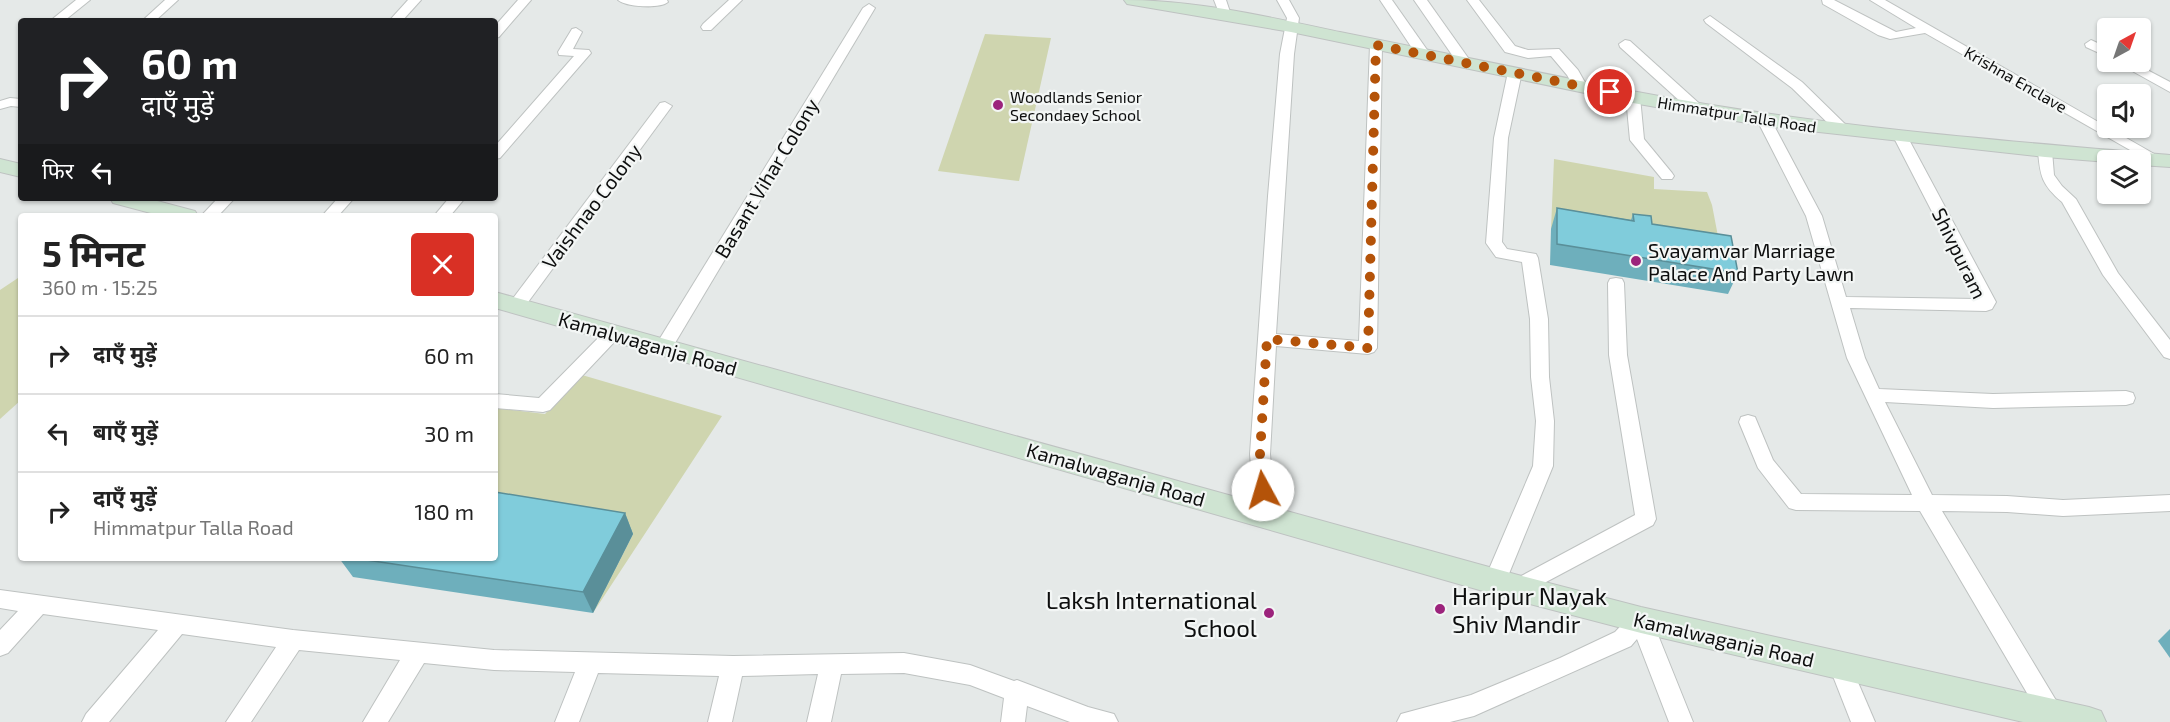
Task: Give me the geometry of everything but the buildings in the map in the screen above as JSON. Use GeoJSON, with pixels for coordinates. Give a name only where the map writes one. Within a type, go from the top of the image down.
{"type":"FeatureCollection","features":[{"type":"Feature","properties":{"kind":"main road","name":"Himmatpur Talla Road"},"geometry":{"type":"LineString","coordinates":[[1133,0],[1223,8],[1292,27],[1376,45],[1633,97],[1764,120],[2045,151],[2163,160]]}},
{"type":"Feature","properties":{"kind":"main road"},"geometry":{"type":"LineString","coordinates":[[0,165],[18,170]]}},
{"type":"Feature","properties":{"kind":"main road"},"geometry":{"type":"LineString","coordinates":[[132,201],[176,213]]}},
{"type":"Feature","properties":{"kind":"main road","name":"Kamalwaganja Road"},"geometry":{"type":"LineString","coordinates":[[506,302],[663,348],[1641,620],[2055,718],[2089,722]]}},
{"type":"Feature","properties":{"kind":"street"},"geometry":{"type":"LineString","coordinates":[[60,18],[84,0]]}},
{"type":"Feature","properties":{"kind":"street"},"geometry":{"type":"LineString","coordinates":[[151,18],[171,0]]}},
{"type":"Feature","properties":{"kind":"street"},"geometry":{"type":"LineString","coordinates":[[398,18],[415,0]]}},
{"type":"Feature","properties":{"kind":"street"},"geometry":{"type":"LineString","coordinates":[[498,30],[525,0]]}},
{"type":"Feature","properties":{"kind":"street"},"geometry":{"type":"LineString","coordinates":[[624,0],[662,2]]}},
{"type":"Feature","properties":{"kind":"street"},"geometry":{"type":"LineString","coordinates":[[707,27],[736,0]]}},
{"type":"Feature","properties":{"kind":"street"},"geometry":{"type":"LineString","coordinates":[[1281,520],[1263,490],[1260,454],[1275,196],[1287,54],[1293,18],[1283,0]]}},
{"type":"Feature","properties":{"kind":"street"},"geometry":{"type":"LineString","coordinates":[[1386,0],[1423,54]]}},
{"type":"Feature","properties":{"kind":"street"},"geometry":{"type":"LineString","coordinates":[[1420,0],[1464,62]]}},
{"type":"Feature","properties":{"kind":"street"},"geometry":{"type":"LineString","coordinates":[[1473,0],[1510,49],[1528,54],[1554,52],[1573,73],[1580,86]]}},
{"type":"Feature","properties":{"kind":"street","name":"Krishna Enclave"},"geometry":{"type":"LineString","coordinates":[[1876,0],[2163,160]]}},
{"type":"Feature","properties":{"kind":"street"},"geometry":{"type":"LineString","coordinates":[[1827,1],[1882,32],[1895,36],[1928,29]]}},
{"type":"Feature","properties":{"kind":"street","name":"Basant Vihar Colony"},"geometry":{"type":"LineString","coordinates":[[663,348],[869,8]]}},
{"type":"Feature","properties":{"kind":"street"},"geometry":{"type":"LineString","coordinates":[[1710,20],[1799,86],[1843,130]]}},
{"type":"Feature","properties":{"kind":"street"},"geometry":{"type":"LineString","coordinates":[[498,152],[584,53],[564,52],[576,32]]}},
{"type":"Feature","properties":{"kind":"street"},"geometry":{"type":"LineString","coordinates":[[1625,44],[1697,109]]}},
{"type":"Feature","properties":{"kind":"street"},"geometry":{"type":"LineString","coordinates":[[2091,44],[2097,47]]}},
{"type":"Feature","properties":{"kind":"street"},"geometry":{"type":"LineString","coordinates":[[1267,339],[1368,348],[1376,45]]}},
{"type":"Feature","properties":{"kind":"street"},"geometry":{"type":"LineString","coordinates":[[1506,584],[1542,466],[1544,432],[1539,319],[1530,258],[1502,253],[1494,243],[1501,138],[1515,72]]}},
{"type":"Feature","properties":{"kind":"street"},"geometry":{"type":"LineString","coordinates":[[2141,72],[2170,88]]}},
{"type":"Feature","properties":{"kind":"street"},"geometry":{"type":"LineString","coordinates":[[1633,97],[1636,140],[1667,176]]}},
{"type":"Feature","properties":{"kind":"street"},"geometry":{"type":"LineString","coordinates":[[0,105],[18,103]]}},
{"type":"Feature","properties":{"kind":"street","name":"Vaishnao Colony"},"geometry":{"type":"LineString","coordinates":[[506,302],[665,106]]}},
{"type":"Feature","properties":{"kind":"street"},"geometry":{"type":"LineString","coordinates":[[1764,120],[1810,205],[1856,358],[1872,395],[1926,503],[2055,718]]}},
{"type":"Feature","properties":{"kind":"street","name":"Shivpuram"},"geometry":{"type":"LineString","coordinates":[[1840,302],[1986,305],[1987,302],[1900,136]]}},
{"type":"Feature","properties":{"kind":"street"},"geometry":{"type":"LineString","coordinates":[[2045,151],[2047,175],[2056,189],[2068,199],[2111,275],[2170,354]]}},
{"type":"Feature","properties":{"kind":"street"},"geometry":{"type":"LineString","coordinates":[[212,213],[224,201]]}},
{"type":"Feature","properties":{"kind":"street"},"geometry":{"type":"LineString","coordinates":[[333,213],[343,201]]}},
{"type":"Feature","properties":{"kind":"street"},"geometry":{"type":"LineString","coordinates":[[444,213],[454,201]]}},
{"type":"Feature","properties":{"kind":"street"},"geometry":{"type":"LineString","coordinates":[[1506,584],[1646,519],[1634,433],[1618,355],[1616,283]]}},
{"type":"Feature","properties":{"kind":"street"},"geometry":{"type":"LineString","coordinates":[[498,401],[543,405],[613,333]]}},
{"type":"Feature","properties":{"kind":"street"},"geometry":{"type":"LineString","coordinates":[[1872,395],[1993,401],[2126,398]]}},
{"type":"Feature","properties":{"kind":"street"},"geometry":{"type":"LineString","coordinates":[[1748,422],[1765,463],[1796,502],[2007,504],[2062,508],[2170,503]]}},
{"type":"Feature","properties":{"kind":"street"},"geometry":{"type":"LineString","coordinates":[[0,599],[293,640],[494,660],[733,666],[904,663],[970,675],[1017,690],[1088,718],[1106,722]]}},
{"type":"Feature","properties":{"kind":"street"},"geometry":{"type":"LineString","coordinates":[[0,646],[39,603]]}},
{"type":"Feature","properties":{"kind":"street"},"geometry":{"type":"LineString","coordinates":[[1409,722],[1476,713],[1623,639],[1641,620],[1681,722]]}},
{"type":"Feature","properties":{"kind":"street"},"geometry":{"type":"LineString","coordinates":[[93,722],[178,623]]}},
{"type":"Feature","properties":{"kind":"street"},"geometry":{"type":"LineString","coordinates":[[238,722],[293,640]]}},
{"type":"Feature","properties":{"kind":"street"},"geometry":{"type":"LineString","coordinates":[[375,722],[417,652]]}},
{"type":"Feature","properties":{"kind":"street"},"geometry":{"type":"LineString","coordinates":[[567,722],[591,662]]}},
{"type":"Feature","properties":{"kind":"street"},"geometry":{"type":"LineString","coordinates":[[720,722],[733,666]]}},
{"type":"Feature","properties":{"kind":"street"},"geometry":{"type":"LineString","coordinates":[[819,722],[831,666]]}},
{"type":"Feature","properties":{"kind":"street"},"geometry":{"type":"LineString","coordinates":[[1840,666],[1863,722]]}},
{"type":"Feature","properties":{"kind":"street"},"geometry":{"type":"LineString","coordinates":[[1013,722],[1017,690]]}},
{"type":"Feature","properties":{"kind":"green space","name":"Woodlands Senior Secondaey School"},"geometry":{"type":"Polygon","coordinates":[[[985,34],[1051,38],[1019,181],[938,171],[985,34]]]}},
{"type":"Feature","properties":{"kind":"green space"},"geometry":{"type":"Polygon","coordinates":[[[1554,159],[1654,177],[1654,189],[1707,192],[1712,205],[1722,257],[1551,229],[1554,159]]]}},
{"type":"Feature","properties":{"kind":"green space"},"geometry":{"type":"Polygon","coordinates":[[[18,278],[18,403],[0,419],[0,290],[18,278]]]}},
{"type":"Feature","properties":{"kind":"green space"},"geometry":{"type":"Polygon","coordinates":[[[582,375],[722,416],[593,613],[633,534],[498,512],[498,408],[545,414],[582,375]]]}},
{"type":"Feature","properties":{"kind":"place","name":"Woodlands Senior Secondaey School"},"geometry":{"type":"Point","coordinates":[998,105]}},
{"type":"Feature","properties":{"kind":"place","name":"Svayamvar Marriage Palace And Party Lawn"},"geometry":{"type":"Point","coordinates":[1636,261]}},
{"type":"Feature","properties":{"kind":"place","name":"Haripur Nayak Shiv Mandir"},"geometry":{"type":"Point","coordinates":[1440,609]}},
{"type":"Feature","properties":{"kind":"place","name":"Laksh International School"},"geometry":{"type":"Point","coordinates":[1269,613]}},
{"type":"Feature","properties":{"kind":"route"},"geometry":{"type":"LineString","coordinates":[[1263,490],[1260,454],[1267,339],[1368,348],[1376,45],[1610,92]]}}]}
